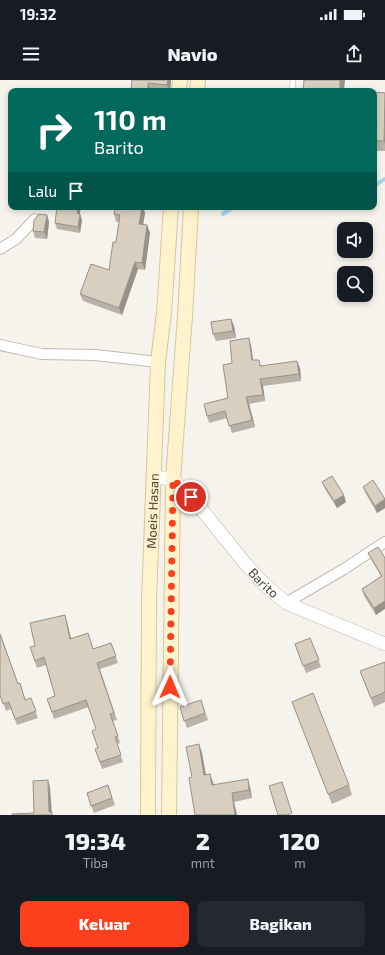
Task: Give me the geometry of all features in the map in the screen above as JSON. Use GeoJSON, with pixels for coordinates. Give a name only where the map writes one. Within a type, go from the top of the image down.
{"type":"FeatureCollection","features":[{"type":"Feature","properties":{"kind":"main road","name":"Moeis Hasan"},"geometry":{"type":"LineString","coordinates":[[148,815],[149,601],[158,362],[164,313],[171,210]]}},
{"type":"Feature","properties":{"kind":"main road","name":"Moeis Hasan"},"geometry":{"type":"LineString","coordinates":[[169,815],[173,479],[191,210]]}},
{"type":"Feature","properties":{"kind":"street"},"geometry":{"type":"LineString","coordinates":[[0,249],[16,239],[35,219]]}},
{"type":"Feature","properties":{"kind":"street"},"geometry":{"type":"LineString","coordinates":[[0,345],[42,354],[95,355],[158,362]]}},
{"type":"Feature","properties":{"kind":"street"},"geometry":{"type":"LineString","coordinates":[[154,477],[173,479]]}},
{"type":"Feature","properties":{"kind":"street","name":"Barito"},"geometry":{"type":"LineString","coordinates":[[173,479],[202,510],[244,562],[264,584],[286,603],[385,644]]}},
{"type":"Feature","properties":{"kind":"street"},"geometry":{"type":"LineString","coordinates":[[286,603],[344,569],[385,542]]}},
{"type":"Feature","properties":{"kind":"building"},"geometry":{"type":"Polygon","coordinates":[[[132,80],[168,80],[167,85],[148,83],[148,88],[131,88],[132,80]]]}},
{"type":"Feature","properties":{"kind":"building"},"geometry":{"type":"Polygon","coordinates":[[[304,80],[340,80],[340,88],[303,88],[304,80]]]}},
{"type":"Feature","properties":{"kind":"building"},"geometry":{"type":"Polygon","coordinates":[[[377,92],[385,93],[384,141],[377,141],[377,92]]]}},
{"type":"Feature","properties":{"kind":"building"},"geometry":{"type":"Polygon","coordinates":[[[57,210],[78,210],[77,213],[80,214],[78,227],[55,223],[57,210]]]}},
{"type":"Feature","properties":{"kind":"building"},"geometry":{"type":"Polygon","coordinates":[[[115,210],[141,210],[139,224],[147,225],[142,263],[135,262],[119,308],[80,294],[91,264],[109,270],[113,242],[116,242],[120,215],[114,214],[115,210]]]}},
{"type":"Feature","properties":{"kind":"building"},"geometry":{"type":"Polygon","coordinates":[[[39,214],[47,215],[44,232],[33,231],[34,220],[39,214]]]}},
{"type":"Feature","properties":{"kind":"building"},"geometry":{"type":"Polygon","coordinates":[[[231,319],[233,331],[213,334],[211,322],[231,319]]]}},
{"type":"Feature","properties":{"kind":"building"},"geometry":{"type":"Polygon","coordinates":[[[249,338],[252,360],[259,360],[260,366],[297,361],[299,374],[260,379],[263,395],[246,397],[252,420],[229,426],[225,411],[207,416],[204,404],[228,398],[223,365],[232,363],[230,341],[249,338]]]}},
{"type":"Feature","properties":{"kind":"building"},"geometry":{"type":"Polygon","coordinates":[[[332,476],[344,495],[334,501],[322,482],[332,476]]]}},
{"type":"Feature","properties":{"kind":"building"},"geometry":{"type":"Polygon","coordinates":[[[373,480],[385,499],[375,506],[363,487],[373,480]]]}},
{"type":"Feature","properties":{"kind":"building"},"geometry":{"type":"Polygon","coordinates":[[[378,547],[385,558],[385,601],[374,608],[362,589],[382,576],[368,553],[378,547]]]}},
{"type":"Feature","properties":{"kind":"building"},"geometry":{"type":"Polygon","coordinates":[[[65,615],[70,639],[88,633],[93,649],[111,643],[116,656],[97,663],[114,713],[110,714],[118,736],[115,737],[121,755],[100,762],[95,749],[98,748],[92,731],[96,729],[86,700],[52,712],[47,699],[55,696],[44,657],[35,661],[30,647],[35,646],[30,623],[65,615]]]}},
{"type":"Feature","properties":{"kind":"building"},"geometry":{"type":"Polygon","coordinates":[[[0,634],[18,684],[20,683],[25,700],[31,698],[36,711],[15,719],[9,702],[3,704],[0,695],[0,634]]]}},
{"type":"Feature","properties":{"kind":"building"},"geometry":{"type":"Polygon","coordinates":[[[310,638],[319,660],[303,666],[295,644],[310,638]]]}},
{"type":"Feature","properties":{"kind":"building"},"geometry":{"type":"Polygon","coordinates":[[[385,662],[385,692],[371,698],[360,671],[385,662]]]}},
{"type":"Feature","properties":{"kind":"building"},"geometry":{"type":"Polygon","coordinates":[[[313,693],[349,785],[328,794],[292,702],[313,693]]]}},
{"type":"Feature","properties":{"kind":"building"},"geometry":{"type":"Polygon","coordinates":[[[201,700],[205,713],[184,721],[180,707],[201,700]]]}},
{"type":"Feature","properties":{"kind":"building"},"geometry":{"type":"Polygon","coordinates":[[[199,744],[204,775],[210,774],[212,785],[248,779],[249,790],[232,793],[235,815],[195,815],[189,778],[192,777],[186,747],[199,744]]]}},
{"type":"Feature","properties":{"kind":"building"},"geometry":{"type":"Polygon","coordinates":[[[48,780],[49,812],[52,812],[52,815],[12,815],[34,813],[33,781],[48,780]]]}},
{"type":"Feature","properties":{"kind":"building"},"geometry":{"type":"Polygon","coordinates":[[[282,782],[292,813],[287,815],[278,815],[269,786],[282,782]]]}},
{"type":"Feature","properties":{"kind":"building"},"geometry":{"type":"Polygon","coordinates":[[[108,785],[112,798],[91,806],[87,793],[108,785]]]}},
{"type":"Feature","properties":{"kind":"waterway"},"geometry":{"type":"LineString","coordinates":[[377,184],[385,179]]}},
{"type":"Feature","properties":{"kind":"waterway"},"geometry":{"type":"LineString","coordinates":[[223,214],[229,210]]}},
{"type":"Feature","properties":{"kind":"route"},"geometry":{"type":"LineString","coordinates":[[170,687],[173,479],[191,497]]}}]}
